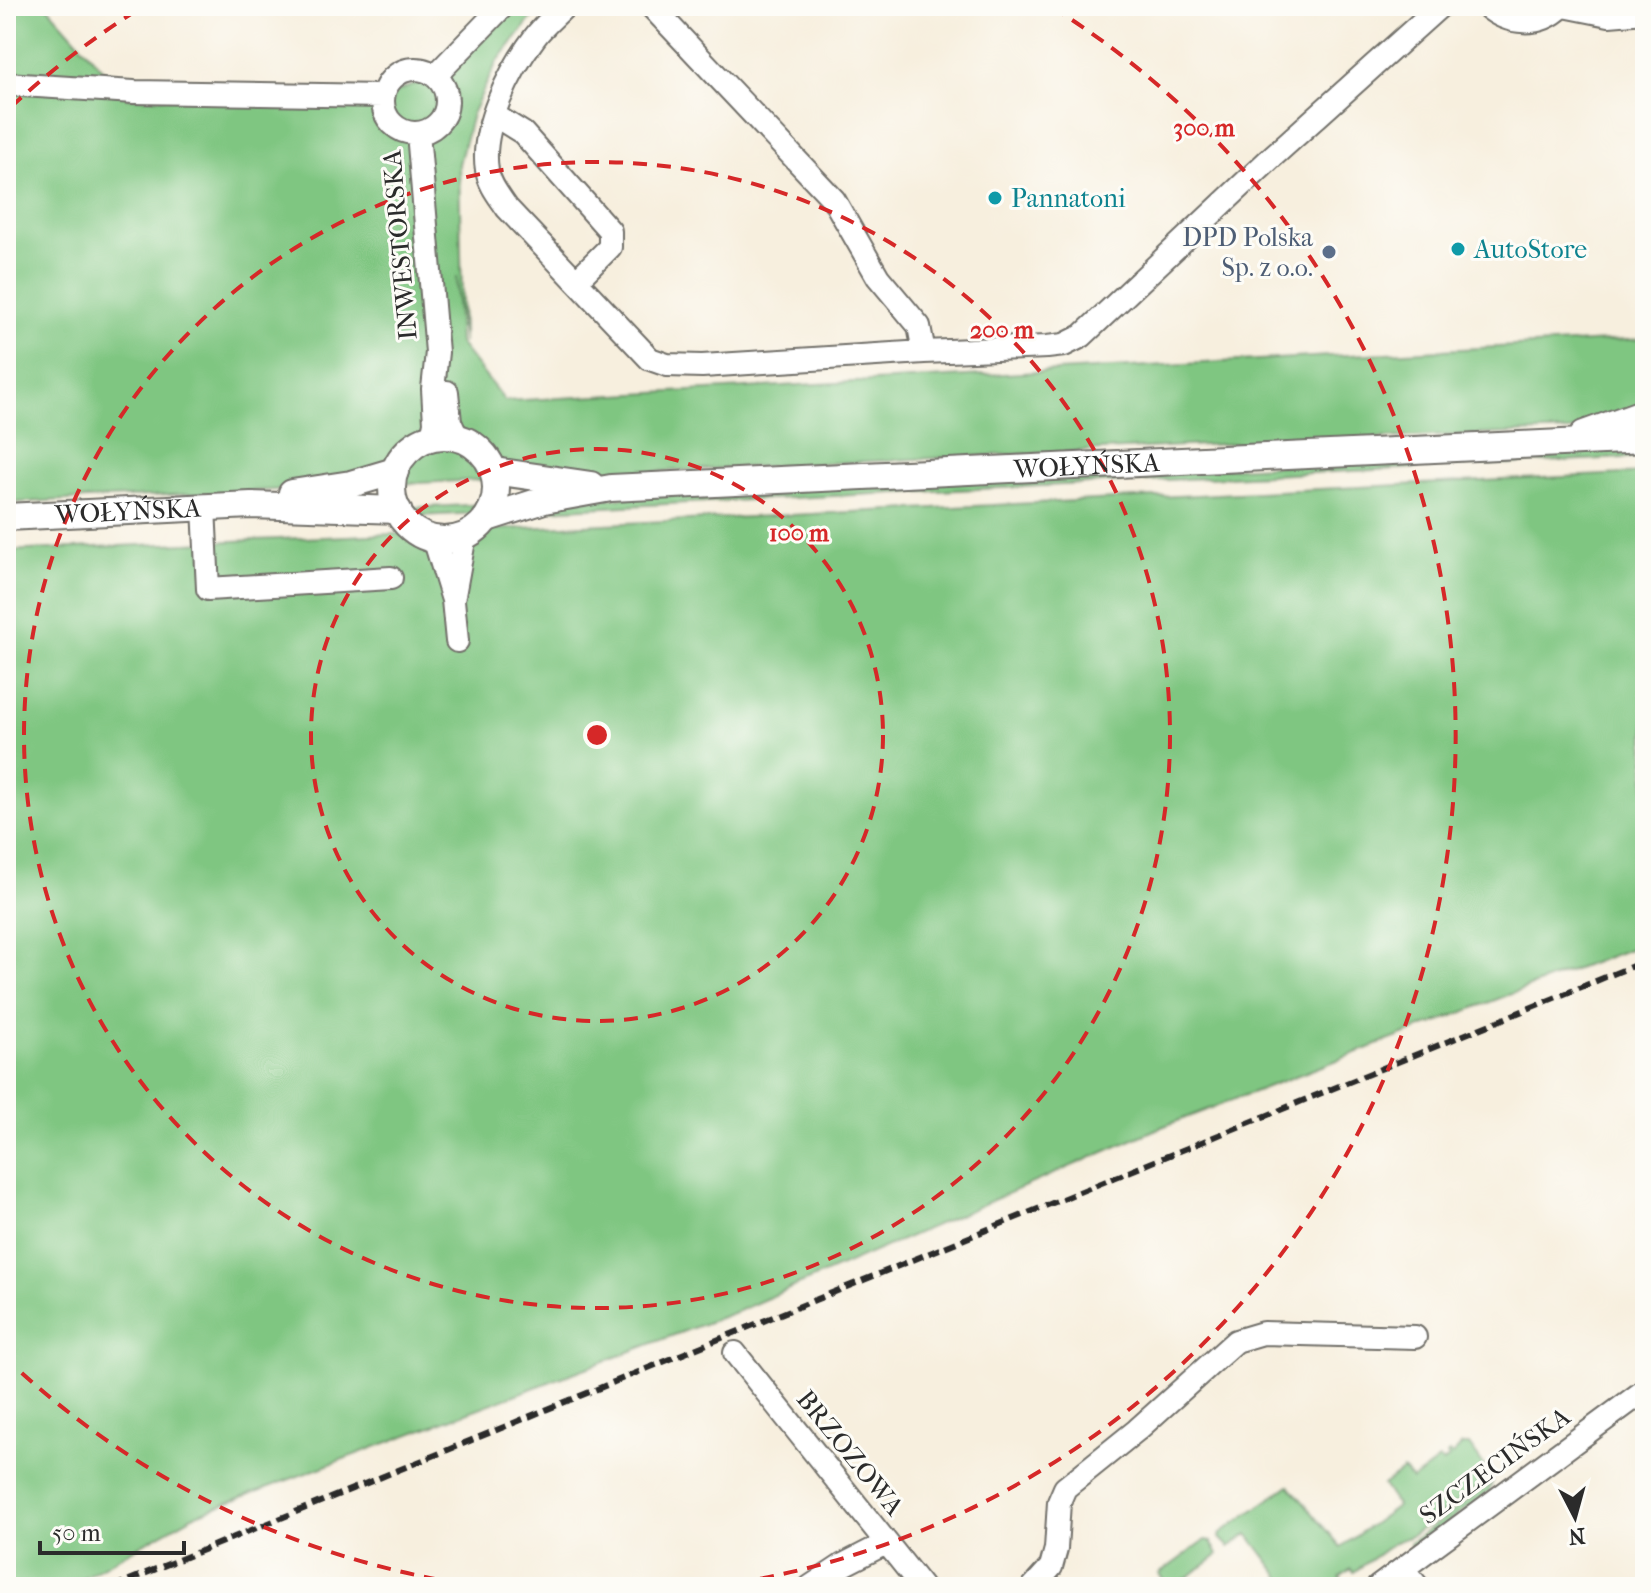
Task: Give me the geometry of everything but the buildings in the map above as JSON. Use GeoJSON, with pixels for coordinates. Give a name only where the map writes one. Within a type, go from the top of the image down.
{"type":"FeatureCollection","features":[{"type":"Feature","properties":{"kind":"main road","name":"WOŁYŃSKA"},"geometry":{"type":"LineString","coordinates":[[1562,442],[1645,412]]}},
{"type":"Feature","properties":{"kind":"main road"},"geometry":{"type":"LineString","coordinates":[[444,437],[480,450],[494,471],[496,495],[487,518],[465,535],[446,539],[434,538],[412,529],[398,510],[392,491],[395,471],[409,450],[444,437]]}},
{"type":"Feature","properties":{"kind":"main road","name":"WOŁYŃSKA"},"geometry":{"type":"LineString","coordinates":[[487,518],[544,500],[611,488],[1645,439]]}},
{"type":"Feature","properties":{"kind":"main road","name":"WOŁYŃSKA"},"geometry":{"type":"LineString","coordinates":[[251,505],[278,496],[351,484],[395,471]]}},
{"type":"Feature","properties":{"kind":"main road","name":"WOŁYŃSKA"},"geometry":{"type":"LineString","coordinates":[[494,471],[611,488]]}},
{"type":"Feature","properties":{"kind":"main road","name":"WOŁYŃSKA"},"geometry":{"type":"LineString","coordinates":[[6,517],[251,505],[398,510]]}},
{"type":"Feature","properties":{"kind":"street"},"geometry":{"type":"LineString","coordinates":[[435,76],[503,6]]}},
{"type":"Feature","properties":{"kind":"street"},"geometry":{"type":"LineString","coordinates":[[565,6],[535,37],[499,97],[488,136],[487,169],[493,187],[507,208],[650,359],[667,365],[702,366],[1064,345],[1082,336],[1272,157],[1440,6]]}},
{"type":"Feature","properties":{"kind":"street"},"geometry":{"type":"LineString","coordinates":[[651,6],[834,200],[878,277],[919,326],[924,352]]}},
{"type":"Feature","properties":{"kind":"street"},"geometry":{"type":"LineString","coordinates":[[1486,6],[1505,20],[1528,21],[1552,16],[1563,6],[1609,15],[1645,12]]}},
{"type":"Feature","properties":{"kind":"street"},"geometry":{"type":"LineString","coordinates":[[418,70],[435,76],[446,92],[446,111],[435,126],[418,133],[404,131],[392,123],[384,111],[383,96],[392,79],[399,73],[418,70]]}},
{"type":"Feature","properties":{"kind":"street"},"geometry":{"type":"LineString","coordinates":[[6,84],[134,92],[383,96]]}},
{"type":"Feature","properties":{"kind":"street"},"geometry":{"type":"LineString","coordinates":[[494,115],[523,133],[610,231],[610,247],[576,281]]}},
{"type":"Feature","properties":{"kind":"street","name":"INWESTORSKA"},"geometry":{"type":"LineString","coordinates":[[418,133],[437,352],[433,389],[435,423],[444,437]]}},
{"type":"Feature","properties":{"kind":"street"},"geometry":{"type":"LineString","coordinates":[[204,507],[208,589],[391,578]]}},
{"type":"Feature","properties":{"kind":"street"},"geometry":{"type":"LineString","coordinates":[[453,600],[465,535]]}},
{"type":"Feature","properties":{"kind":"street"},"geometry":{"type":"LineString","coordinates":[[434,538],[453,600],[457,641]]}},
{"type":"Feature","properties":{"kind":"street"},"geometry":{"type":"LineString","coordinates":[[1033,1587],[1051,1567],[1056,1549],[1059,1502],[1065,1488],[1137,1430],[1236,1341],[1263,1333],[1415,1337]]}},
{"type":"Feature","properties":{"kind":"street","name":"BRZOZOWA"},"geometry":{"type":"LineString","coordinates":[[735,1353],[922,1587]]}},
{"type":"Feature","properties":{"kind":"street","name":"SZCZECIŃSKA"},"geometry":{"type":"LineString","coordinates":[[1378,1587],[1645,1390]]}},
{"type":"Feature","properties":{"kind":"street"},"geometry":{"type":"LineString","coordinates":[[810,1587],[843,1565],[886,1543]]}},
{"type":"Feature","properties":{"kind":"street"},"geometry":{"type":"LineString","coordinates":[[1403,1569],[1418,1587]]}},
{"type":"Feature","properties":{"kind":"green space"},"geometry":{"type":"Polygon","coordinates":[[[6,6],[47,6],[128,98],[388,95],[431,78],[472,48],[517,6],[541,6],[497,62],[472,114],[459,164],[463,343],[456,277],[459,343],[505,401],[1645,339],[1645,407],[1571,431],[1248,443],[6,503],[6,6]]]}},
{"type":"Feature","properties":{"kind":"green space"},"geometry":{"type":"Polygon","coordinates":[[[1645,448],[1645,457],[396,517],[407,508],[1645,448]]]}},
{"type":"Feature","properties":{"kind":"green space"},"geometry":{"type":"Polygon","coordinates":[[[1645,473],[1645,943],[1159,1128],[738,1311],[197,1514],[66,1587],[6,1587],[6,551],[1645,473]]]}},
{"type":"Feature","properties":{"kind":"green space"},"geometry":{"type":"Polygon","coordinates":[[[1462,1445],[1469,1445],[1492,1477],[1411,1536],[1395,1542],[1354,1572],[1351,1569],[1340,1577],[1342,1581],[1334,1587],[1280,1587],[1285,1583],[1248,1534],[1229,1547],[1220,1538],[1221,1533],[1289,1485],[1341,1547],[1397,1506],[1383,1485],[1403,1470],[1412,1480],[1439,1460],[1443,1463],[1449,1458],[1449,1453],[1452,1455],[1462,1445]]]}},
{"type":"Feature","properties":{"kind":"green space"},"geometry":{"type":"Polygon","coordinates":[[[1492,1483],[1489,1492],[1416,1545],[1410,1546],[1410,1543],[1492,1483]]]}},
{"type":"Feature","properties":{"kind":"green space"},"geometry":{"type":"Polygon","coordinates":[[[1205,1540],[1211,1541],[1218,1555],[1184,1580],[1189,1587],[1168,1587],[1159,1574],[1205,1540]]]}},
{"type":"Feature","properties":{"kind":"railway"},"geometry":{"type":"LineString","coordinates":[[112,1587],[1645,961]]}},
{"type":"Feature","properties":{"kind":"place","name":"Pannatoni"},"geometry":{"type":"Point","coordinates":[995,198]}},
{"type":"Feature","properties":{"kind":"place","name":"AutoStore"},"geometry":{"type":"Point","coordinates":[1458,249]}},
{"type":"Feature","properties":{"kind":"place","name":"DPD Polska Sp. z o.o."},"geometry":{"type":"Point","coordinates":[1329,252]}}]}
